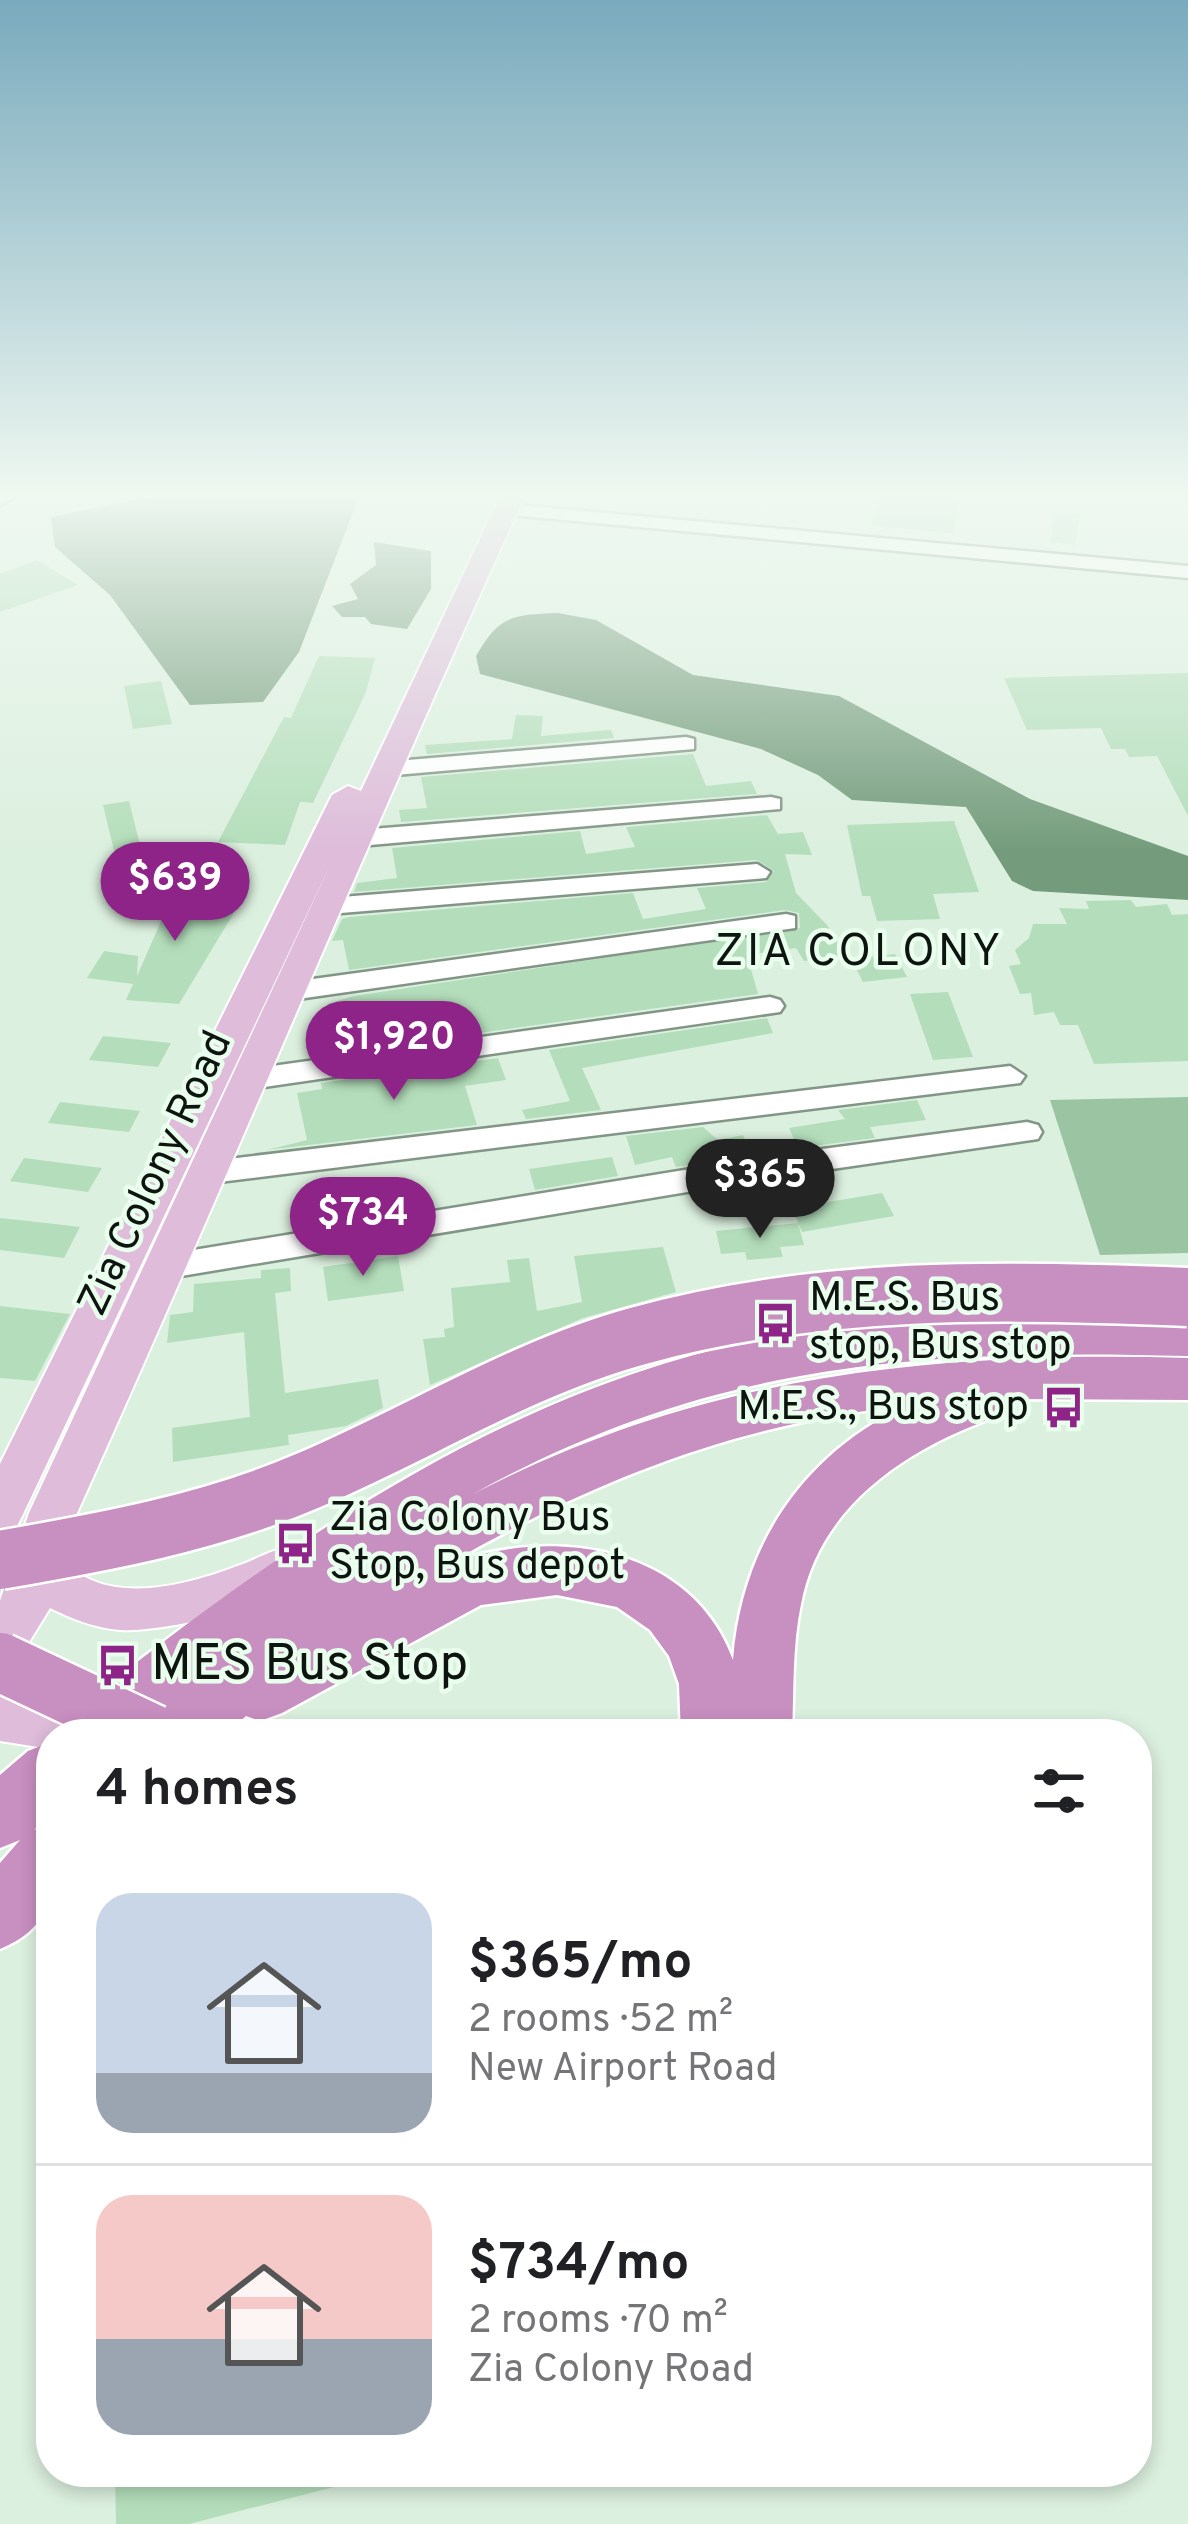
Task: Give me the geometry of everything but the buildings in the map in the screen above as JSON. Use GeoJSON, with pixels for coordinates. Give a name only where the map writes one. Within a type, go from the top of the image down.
{"type":"FeatureCollection","features":[{"type":"Feature","properties":{"kind":"highway"},"geometry":{"type":"LineString","coordinates":[[19,1562],[244,1504],[304,1483],[563,1361],[712,1320],[916,1292],[1018,1289],[1188,1297]]}},
{"type":"Feature","properties":{"kind":"highway"},"geometry":{"type":"LineString","coordinates":[[141,1719],[332,1547],[495,1455],[588,1413],[698,1375],[789,1354],[1018,1331],[1188,1336]]}},
{"type":"Feature","properties":{"kind":"highway"},"geometry":{"type":"LineString","coordinates":[[150,1719],[436,1542],[529,1494],[696,1425],[915,1384],[1092,1376],[1188,1379]]}},
{"type":"Feature","properties":{"kind":"highway"},"geometry":{"type":"LineString","coordinates":[[761,1719],[773,1590],[788,1547],[808,1516],[869,1453],[926,1419],[1006,1394],[1092,1376]]}},
{"type":"Feature","properties":{"kind":"highway"},"geometry":{"type":"LineString","coordinates":[[172,1719],[298,1676],[430,1600],[503,1571],[584,1572],[637,1586],[693,1634],[709,1666],[712,1719]]}},
{"type":"Feature","properties":{"kind":"highway"},"geometry":{"type":"LineString","coordinates":[[0,1662],[94,1719]]}},
{"type":"Feature","properties":{"kind":"highway"},"geometry":{"type":"LineString","coordinates":[[0,1697],[69,1719]]}},
{"type":"Feature","properties":{"kind":"highway"},"geometry":{"type":"LineString","coordinates":[[0,1817],[36,1793]]}},
{"type":"Feature","properties":{"kind":"highway"},"geometry":{"type":"LineString","coordinates":[[0,1915],[36,1873]]}},
{"type":"Feature","properties":{"kind":"main road","name":"Zia Colony Road"},"geometry":{"type":"LineString","coordinates":[[7,1502],[447,615]]}},
{"type":"Feature","properties":{"kind":"main road","name":"Zia Colony Road"},"geometry":{"type":"LineString","coordinates":[[0,1644],[29,1599],[19,1562],[52,1513],[211,1172],[452,615]]}},
{"type":"Feature","properties":{"kind":"main road"},"geometry":{"type":"LineString","coordinates":[[19,1562],[73,1601],[115,1609],[233,1588],[332,1547]]}},
{"type":"Feature","properties":{"kind":"main road"},"geometry":{"type":"LineString","coordinates":[[0,1717],[36,1723]]}},
{"type":"Feature","properties":{"kind":"street"},"geometry":{"type":"LineString","coordinates":[[384,769],[686,744]]}},
{"type":"Feature","properties":{"kind":"street"},"geometry":{"type":"LineString","coordinates":[[359,838],[771,804]]}},
{"type":"Feature","properties":{"kind":"street"},"geometry":{"type":"LineString","coordinates":[[328,906],[757,872]]}},
{"type":"Feature","properties":{"kind":"street"},"geometry":{"type":"LineString","coordinates":[[290,991],[786,922]]}},
{"type":"Feature","properties":{"kind":"street"},"geometry":{"type":"LineString","coordinates":[[251,1079],[770,1006]]}},
{"type":"Feature","properties":{"kind":"street"},"geometry":{"type":"LineString","coordinates":[[211,1172],[1010,1076]]}},
{"type":"Feature","properties":{"kind":"street"},"geometry":{"type":"LineString","coordinates":[[163,1267],[777,1166],[1028,1132]]}},
{"type":"Feature","properties":{"kind":"shaded area"},"geometry":{"type":"Polygon","coordinates":[[[124,615],[313,615],[299,652],[263,702],[190,705],[124,615]]]}},
{"type":"Feature","properties":{"kind":"shaded area"},"geometry":{"type":"Polygon","coordinates":[[[416,615],[407,629],[371,624],[365,617],[342,617],[416,615]]]}},
{"type":"Feature","properties":{"kind":"shaded area"},"geometry":{"type":"Polygon","coordinates":[[[568,615],[596,620],[693,675],[839,696],[1030,799],[1188,856],[1188,900],[1033,891],[1012,881],[966,807],[852,800],[818,775],[761,749],[480,674],[476,656],[492,632],[518,617],[568,615]]]}},
{"type":"Feature","properties":{"kind":"shaded area"},"geometry":{"type":"Polygon","coordinates":[[[1188,1097],[1188,1253],[1100,1255],[1050,1100],[1188,1097]]]}},
{"type":"Feature","properties":{"kind":"place","name":"M.E.S. Bus stop, Bus stop"},"geometry":{"type":"Point","coordinates":[775,1323]}},
{"type":"Feature","properties":{"kind":"place","name":"M.E.S., Bus stop"},"geometry":{"type":"Point","coordinates":[1063,1408]}},
{"type":"Feature","properties":{"kind":"place","name":"Zia Colony Bus Stop, Bus depot"},"geometry":{"type":"Point","coordinates":[295,1543]}},
{"type":"Feature","properties":{"kind":"place","name":"MES Bus Stop"},"geometry":{"type":"Point","coordinates":[117,1666]}},
{"type":"Feature","properties":{"kind":"district","name":"ZIA COLONY"},"geometry":{"type":"Point","coordinates":[859,953]}}]}
